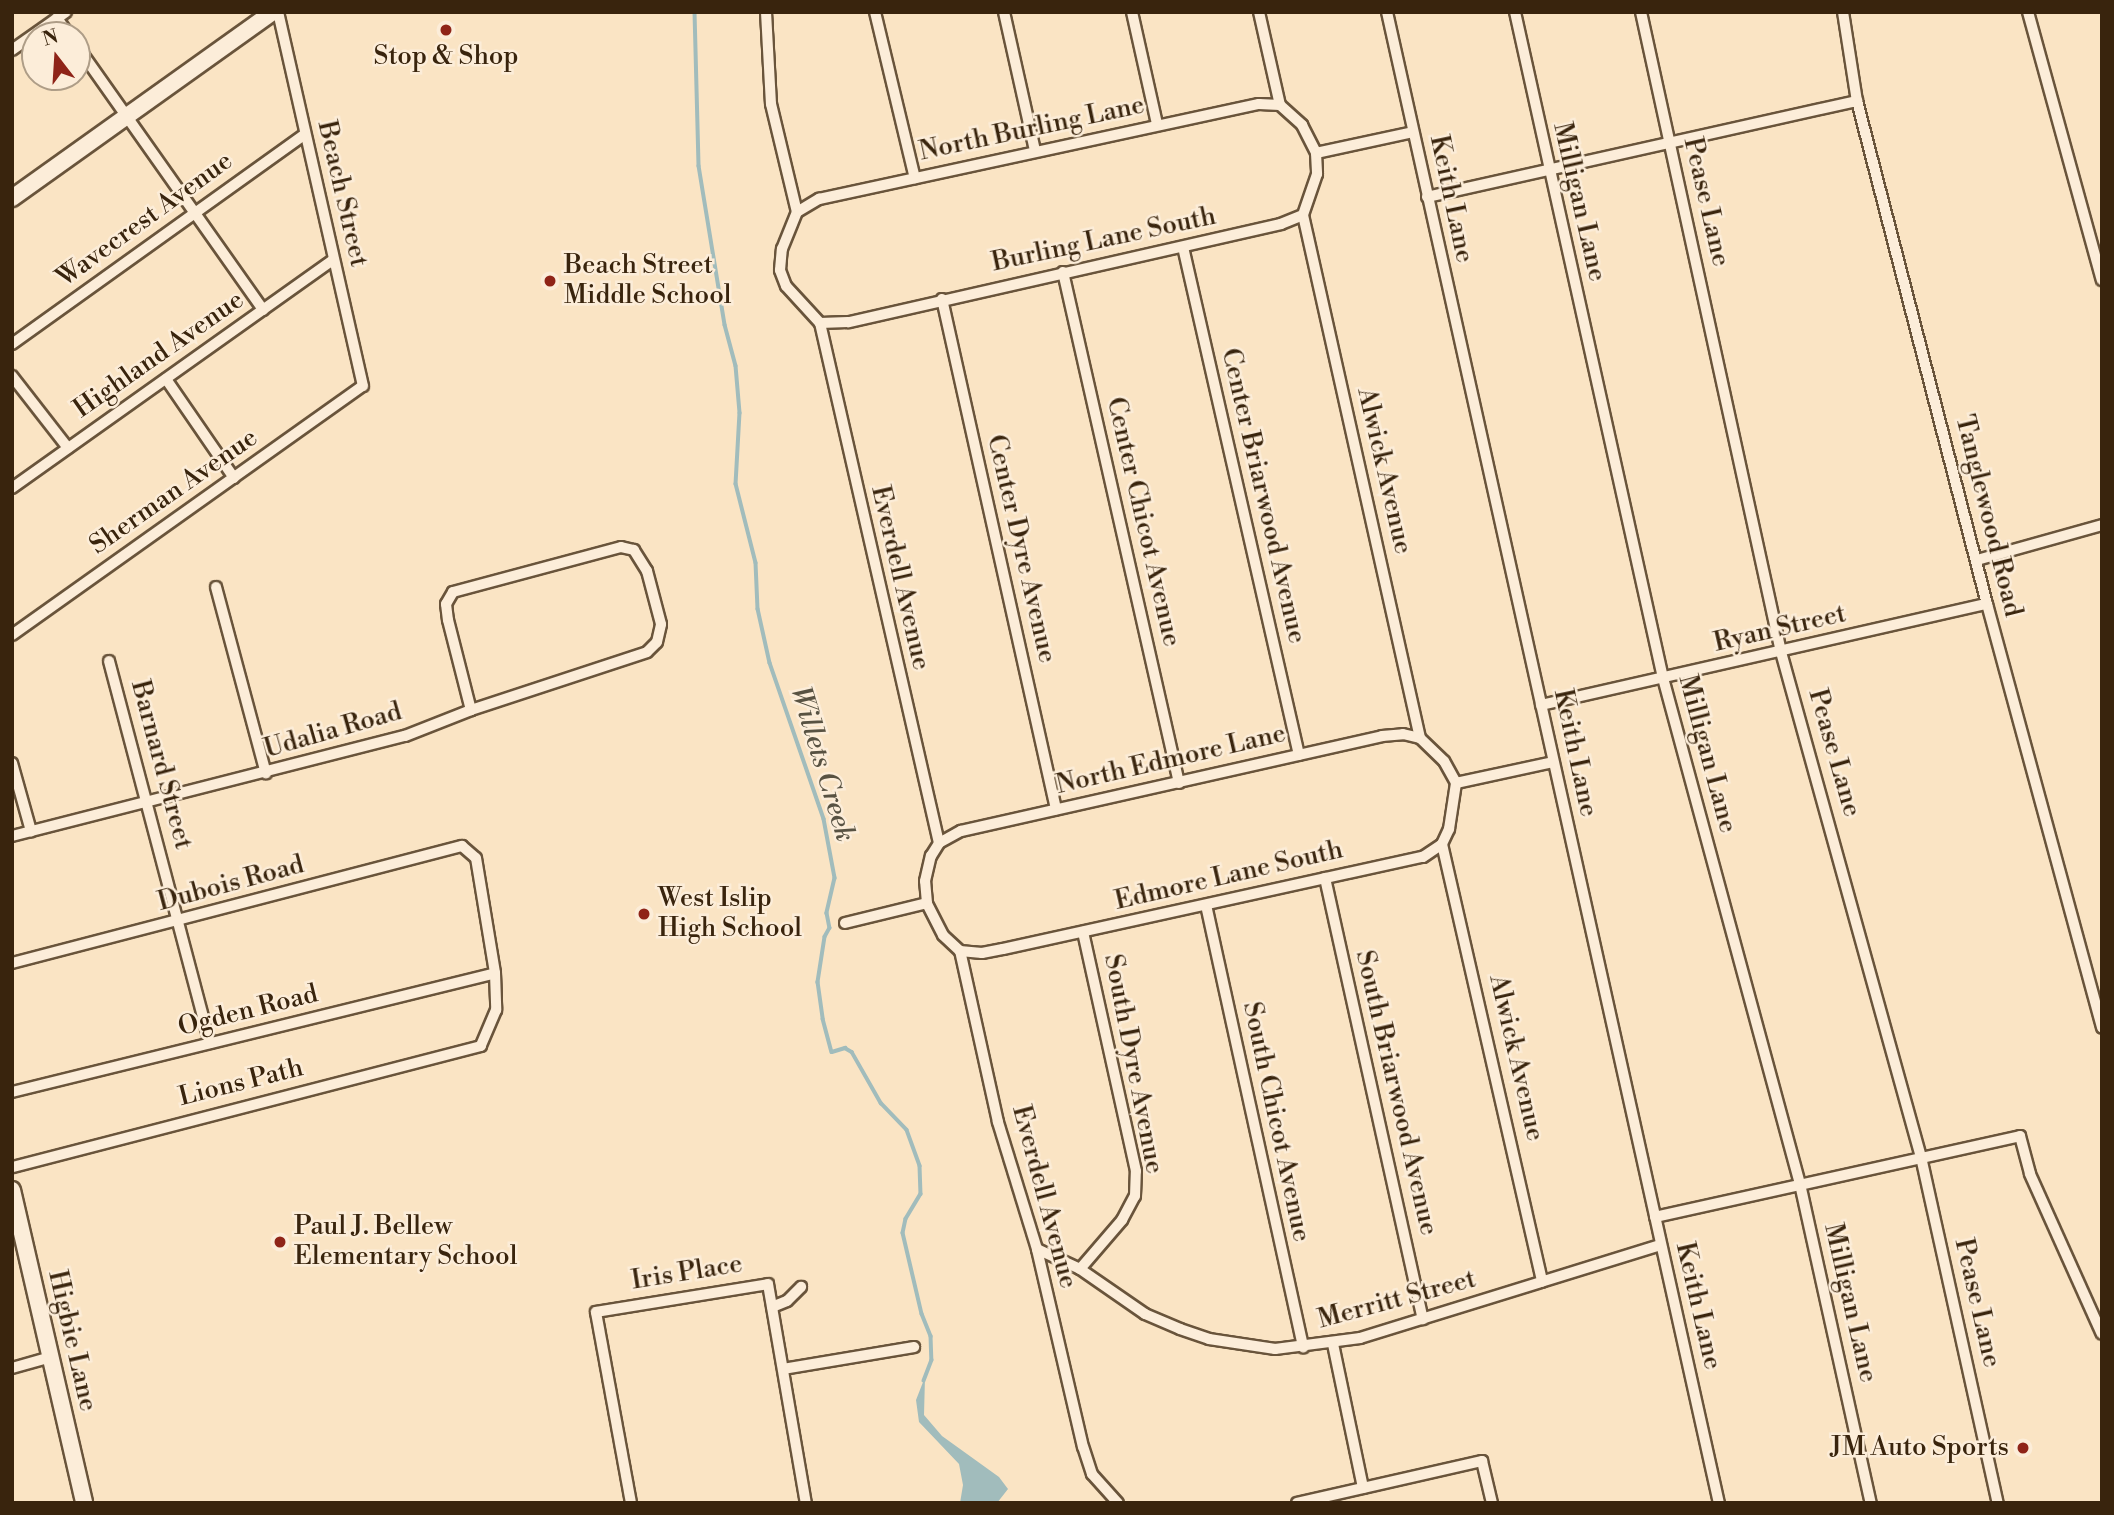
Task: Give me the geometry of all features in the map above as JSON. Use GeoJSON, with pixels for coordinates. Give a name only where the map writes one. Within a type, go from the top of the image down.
{"type":"FeatureCollection","features":[{"type":"Feature","properties":{"kind":"main road"},"geometry":{"type":"LineString","coordinates":[[12,198],[275,12]]}},
{"type":"Feature","properties":{"kind":"main road","name":"Higbie Lane"},"geometry":{"type":"LineString","coordinates":[[12,1190],[16,1226],[51,1357],[83,1502]]}},
{"type":"Feature","properties":{"kind":"street","name":"Beach Street"},"geometry":{"type":"LineString","coordinates":[[275,12],[363,386]]}},
{"type":"Feature","properties":{"kind":"street"},"geometry":{"type":"LineString","coordinates":[[766,12],[771,104],[797,212],[782,249],[780,270],[786,286],[820,323]]}},
{"type":"Feature","properties":{"kind":"street"},"geometry":{"type":"LineString","coordinates":[[875,12],[915,178]]}},
{"type":"Feature","properties":{"kind":"street"},"geometry":{"type":"LineString","coordinates":[[1004,12],[1035,150]]}},
{"type":"Feature","properties":{"kind":"street"},"geometry":{"type":"LineString","coordinates":[[1132,12],[1157,124]]}},
{"type":"Feature","properties":{"kind":"street"},"geometry":{"type":"LineString","coordinates":[[1259,12],[1280,105],[1302,125],[1316,153],[1317,174],[1303,215]]}},
{"type":"Feature","properties":{"kind":"street","name":"Keith Lane"},"geometry":{"type":"LineString","coordinates":[[1387,12],[1719,1503]]}},
{"type":"Feature","properties":{"kind":"street","name":"Milligan Lane"},"geometry":{"type":"LineString","coordinates":[[1514,12],[1663,678],[1800,1184],[1871,1503]]}},
{"type":"Feature","properties":{"kind":"street","name":"Pease Lane"},"geometry":{"type":"LineString","coordinates":[[1641,12],[1782,652],[1921,1157],[1998,1503]]}},
{"type":"Feature","properties":{"kind":"street","name":"Tanglewood Road"},"geometry":{"type":"LineString","coordinates":[[1843,12],[1857,101],[1987,604],[2102,1028]]}},
{"type":"Feature","properties":{"kind":"street"},"geometry":{"type":"LineString","coordinates":[[2028,12],[2102,280]]}},
{"type":"Feature","properties":{"kind":"street"},"geometry":{"type":"LineString","coordinates":[[12,50],[61,15]]}},
{"type":"Feature","properties":{"kind":"street"},"geometry":{"type":"LineString","coordinates":[[91,65],[263,310]]}},
{"type":"Feature","properties":{"kind":"street"},"geometry":{"type":"LineString","coordinates":[[1427,197],[1857,101]]}},
{"type":"Feature","properties":{"kind":"street","name":"North Burling Lane"},"geometry":{"type":"LineString","coordinates":[[797,212],[820,199],[1035,150],[1259,104],[1280,105]]}},
{"type":"Feature","properties":{"kind":"street"},"geometry":{"type":"LineString","coordinates":[[1316,153],[1413,132]]}},
{"type":"Feature","properties":{"kind":"street","name":"Wavecrest Avenue"},"geometry":{"type":"LineString","coordinates":[[12,344],[305,134]]}},
{"type":"Feature","properties":{"kind":"street","name":"Burling Lane South"},"geometry":{"type":"LineString","coordinates":[[820,323],[848,322],[1281,224],[1303,215]]}},
{"type":"Feature","properties":{"kind":"street","name":"Alwick Avenue"},"geometry":{"type":"LineString","coordinates":[[1303,215],[1420,738]]}},
{"type":"Feature","properties":{"kind":"street","name":"Center Briarwood Avenue"},"geometry":{"type":"LineString","coordinates":[[1183,247],[1299,755]]}},
{"type":"Feature","properties":{"kind":"street","name":"Highland Avenue"},"geometry":{"type":"LineString","coordinates":[[12,488],[333,260]]}},
{"type":"Feature","properties":{"kind":"street","name":"Center Chicot Avenue"},"geometry":{"type":"LineString","coordinates":[[1063,272],[1179,783]]}},
{"type":"Feature","properties":{"kind":"street","name":"Center Dyre Avenue"},"geometry":{"type":"LineString","coordinates":[[942,299],[1056,809]]}},
{"type":"Feature","properties":{"kind":"street","name":"Everdell Avenue"},"geometry":{"type":"LineString","coordinates":[[820,323],[939,843]]}},
{"type":"Feature","properties":{"kind":"street"},"geometry":{"type":"LineString","coordinates":[[12,376],[68,448]]}},
{"type":"Feature","properties":{"kind":"street"},"geometry":{"type":"LineString","coordinates":[[166,379],[234,478]]}},
{"type":"Feature","properties":{"kind":"street","name":"Sherman Avenue"},"geometry":{"type":"LineString","coordinates":[[12,635],[363,386]]}},
{"type":"Feature","properties":{"kind":"street"},"geometry":{"type":"LineString","coordinates":[[1977,560],[2102,525]]}},
{"type":"Feature","properties":{"kind":"street","name":"Udalia Road"},"geometry":{"type":"LineString","coordinates":[[12,836],[266,774],[405,736],[471,710],[647,652],[657,642],[661,624],[647,571],[634,550],[621,547],[470,585],[453,592],[446,604],[471,710]]}},
{"type":"Feature","properties":{"kind":"street"},"geometry":{"type":"LineString","coordinates":[[216,587],[266,774]]}},
{"type":"Feature","properties":{"kind":"street","name":"Ryan Street"},"geometry":{"type":"LineString","coordinates":[[1541,705],[1987,604]]}},
{"type":"Feature","properties":{"kind":"street","name":"Barnard Street"},"geometry":{"type":"LineString","coordinates":[[110,661],[210,1044]]}},
{"type":"Feature","properties":{"kind":"street","name":"North Edmore Lane"},"geometry":{"type":"LineString","coordinates":[[939,843],[961,831],[1382,736],[1403,734],[1420,738]]}},
{"type":"Feature","properties":{"kind":"street"},"geometry":{"type":"LineString","coordinates":[[1420,738],[1444,761],[1456,783],[1454,814],[1442,844]]}},
{"type":"Feature","properties":{"kind":"street"},"geometry":{"type":"LineString","coordinates":[[1456,783],[1553,762]]}},
{"type":"Feature","properties":{"kind":"street"},"geometry":{"type":"LineString","coordinates":[[12,763],[31,831]]}},
{"type":"Feature","properties":{"kind":"street"},"geometry":{"type":"LineString","coordinates":[[845,923],[927,903],[925,881],[939,843]]}},
{"type":"Feature","properties":{"kind":"street","name":"Alwick Avenue"},"geometry":{"type":"LineString","coordinates":[[1442,844],[1542,1282]]}},
{"type":"Feature","properties":{"kind":"street","name":"Edmore Lane South"},"geometry":{"type":"LineString","coordinates":[[960,951],[992,951],[1423,857],[1442,844]]}},
{"type":"Feature","properties":{"kind":"street","name":"Dubois Road"},"geometry":{"type":"LineString","coordinates":[[12,963],[462,846],[476,858],[495,973]]}},
{"type":"Feature","properties":{"kind":"street","name":"South Briarwood Avenue"},"geometry":{"type":"LineString","coordinates":[[1325,878],[1423,1319]]}},
{"type":"Feature","properties":{"kind":"street","name":"Everdell Avenue"},"geometry":{"type":"LineString","coordinates":[[927,903],[943,935],[960,951],[998,1122],[1037,1249],[1083,1447],[1092,1474],[1118,1503]]}},
{"type":"Feature","properties":{"kind":"street","name":"South Chicot Avenue"},"geometry":{"type":"LineString","coordinates":[[1206,905],[1303,1348]]}},
{"type":"Feature","properties":{"kind":"street","name":"South Dyre Avenue"},"geometry":{"type":"LineString","coordinates":[[1080,1269],[1122,1220],[1135,1196],[1136,1171],[1083,932]]}},
{"type":"Feature","properties":{"kind":"street","name":"Ogden Road"},"geometry":{"type":"LineString","coordinates":[[12,1092],[495,973]]}},
{"type":"Feature","properties":{"kind":"street","name":"Lions Path"},"geometry":{"type":"LineString","coordinates":[[12,1167],[481,1046],[496,1010],[495,973]]}},
{"type":"Feature","properties":{"kind":"street"},"geometry":{"type":"LineString","coordinates":[[1655,1217],[2020,1136],[2031,1174],[2102,1334]]}},
{"type":"Feature","properties":{"kind":"street","name":"Merritt Street"},"geometry":{"type":"LineString","coordinates":[[1037,1249],[1080,1269],[1145,1314],[1180,1329],[1239,1345],[1303,1348],[1333,1344],[1423,1319],[1660,1245]]}},
{"type":"Feature","properties":{"kind":"street","name":"Iris Place"},"geometry":{"type":"LineString","coordinates":[[632,1503],[596,1312],[768,1284],[772,1307],[787,1301],[801,1287]]}},
{"type":"Feature","properties":{"kind":"street"},"geometry":{"type":"LineString","coordinates":[[772,1307],[806,1503]]}},
{"type":"Feature","properties":{"kind":"street"},"geometry":{"type":"LineString","coordinates":[[1333,1344],[1363,1488]]}},
{"type":"Feature","properties":{"kind":"street"},"geometry":{"type":"LineString","coordinates":[[783,1370],[914,1347]]}},
{"type":"Feature","properties":{"kind":"street"},"geometry":{"type":"LineString","coordinates":[[12,1368],[51,1357]]}},
{"type":"Feature","properties":{"kind":"street"},"geometry":{"type":"LineString","coordinates":[[1297,1503],[1482,1461],[1492,1503]]}},
{"type":"Feature","properties":{"kind":"water"},"geometry":{"type":"Polygon","coordinates":[[[925,1377],[924,1415],[942,1436],[999,1477],[1008,1489],[997,1503],[960,1503],[963,1485],[959,1464],[919,1422],[916,1400],[925,1377]]]}},
{"type":"Feature","properties":{"kind":"waterway","name":"Willets Creek"},"geometry":{"type":"LineString","coordinates":[[695,12],[699,166],[725,325],[736,366],[740,413],[736,484],[756,563],[758,609],[770,663],[824,819],[835,878],[827,913],[830,928],[825,937],[818,982],[823,1019],[832,1052],[845,1048],[852,1052],[881,1103],[907,1130],[920,1166],[921,1194],[906,1219],[903,1233],[922,1314],[931,1336],[932,1360],[924,1381]]}},
{"type":"Feature","properties":{"kind":"place","name":"Stop & Shop"},"geometry":{"type":"Point","coordinates":[446,30]}},
{"type":"Feature","properties":{"kind":"place","name":"Beach Street Middle School"},"geometry":{"type":"Point","coordinates":[550,281]}},
{"type":"Feature","properties":{"kind":"place","name":"West Islip High School"},"geometry":{"type":"Point","coordinates":[644,914]}},
{"type":"Feature","properties":{"kind":"place","name":"Paul J. Bellew Elementary School"},"geometry":{"type":"Point","coordinates":[280,1242]}},
{"type":"Feature","properties":{"kind":"place","name":"JM Auto Sports"},"geometry":{"type":"Point","coordinates":[2023,1448]}}]}
